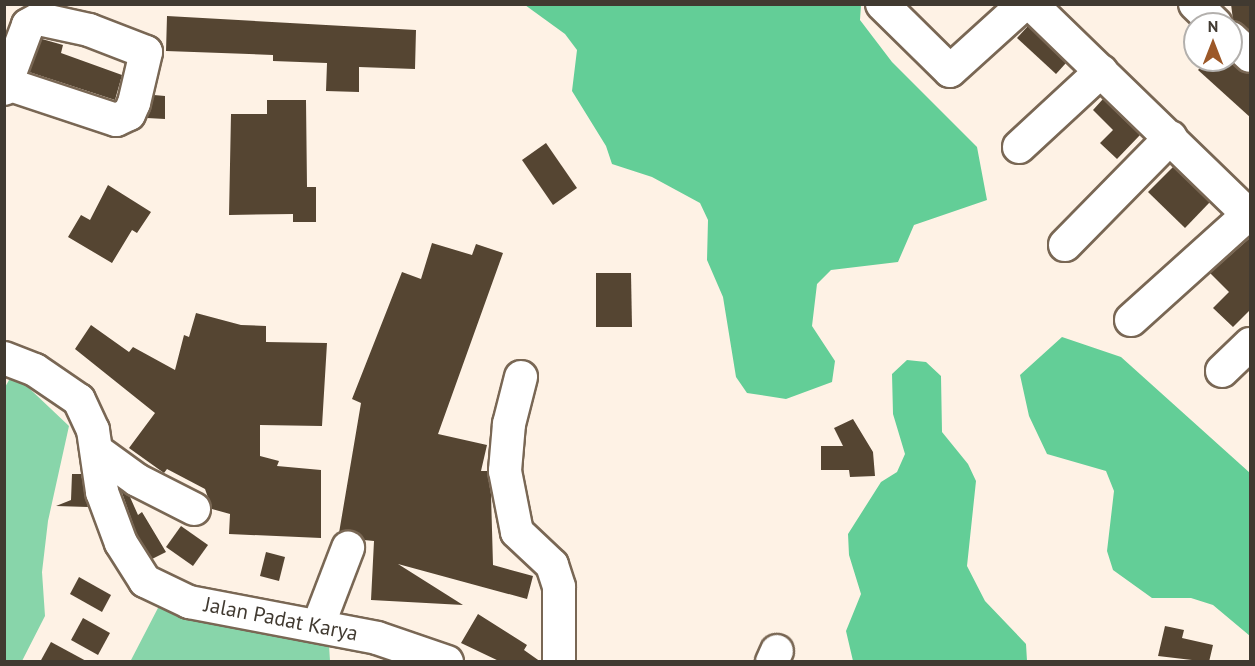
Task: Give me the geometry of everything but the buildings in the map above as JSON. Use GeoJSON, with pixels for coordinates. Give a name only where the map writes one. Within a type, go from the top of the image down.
{"type":"FeatureCollection","features":[{"type":"Feature","properties":{"kind":"street"},"geometry":{"type":"LineString","coordinates":[[28,25],[53,20],[141,47],[146,62],[129,114],[116,120],[6,87],[28,25],[39,12],[70,4]]}},
{"type":"Feature","properties":{"kind":"street"},"geometry":{"type":"LineString","coordinates":[[882,4],[950,71],[1024,4]]}},
{"type":"Feature","properties":{"kind":"street"},"geometry":{"type":"LineString","coordinates":[[1031,4],[1250,215],[1131,320]]}},
{"type":"Feature","properties":{"kind":"street"},"geometry":{"type":"LineString","coordinates":[[1019,147],[1101,71]]}},
{"type":"Feature","properties":{"kind":"street"},"geometry":{"type":"LineString","coordinates":[[1065,245],[1171,137]]}},
{"type":"Feature","properties":{"kind":"street"},"geometry":{"type":"LineString","coordinates":[[1222,371],[1251,344]]}},
{"type":"Feature","properties":{"kind":"street","name":"Jalan Padat Karya"},"geometry":{"type":"LineString","coordinates":[[4,358],[35,370],[79,400],[93,430],[102,492],[124,551],[146,581],[189,602],[377,638],[447,662]]}},
{"type":"Feature","properties":{"kind":"street"},"geometry":{"type":"LineString","coordinates":[[521,376],[509,424],[506,471],[517,532],[552,565],[559,587],[559,662]]}},
{"type":"Feature","properties":{"kind":"street"},"geometry":{"type":"LineString","coordinates":[[97,451],[137,480],[194,509]]}},
{"type":"Feature","properties":{"kind":"street"},"geometry":{"type":"LineString","coordinates":[[318,626],[348,548]]}},
{"type":"Feature","properties":{"kind":"green space"},"geometry":{"type":"Polygon","coordinates":[[[525,5],[861,5],[860,20],[892,62],[977,147],[987,200],[914,225],[898,262],[831,270],[817,284],[812,326],[835,361],[832,382],[786,399],[747,393],[736,377],[723,297],[707,260],[708,220],[700,203],[652,177],[612,164],[606,146],[572,91],[577,50],[565,34],[525,5]]]}},
{"type":"Feature","properties":{"kind":"green space"},"geometry":{"type":"Polygon","coordinates":[[[1062,337],[1121,357],[1250,473],[1250,636],[1213,605],[1191,598],[1152,598],[1113,570],[1107,551],[1114,491],[1106,471],[1047,454],[1029,416],[1020,375],[1062,337]]]}},
{"type":"Feature","properties":{"kind":"green space"},"geometry":{"type":"Polygon","coordinates":[[[907,360],[926,362],[941,376],[942,432],[968,464],[976,481],[967,566],[985,601],[1026,644],[1027,661],[853,661],[846,631],[861,594],[849,555],[848,534],[881,482],[897,472],[905,454],[893,414],[892,374],[907,360]]]}},
{"type":"Feature","properties":{"kind":"green space"},"geometry":{"type":"Polygon","coordinates":[[[13,373],[69,426],[48,521],[42,572],[45,616],[22,661],[5,661],[4,389],[13,373]]]}},
{"type":"Feature","properties":{"kind":"green space"},"geometry":{"type":"Polygon","coordinates":[[[159,606],[222,624],[329,645],[330,661],[130,662],[159,606]]]}}]}
